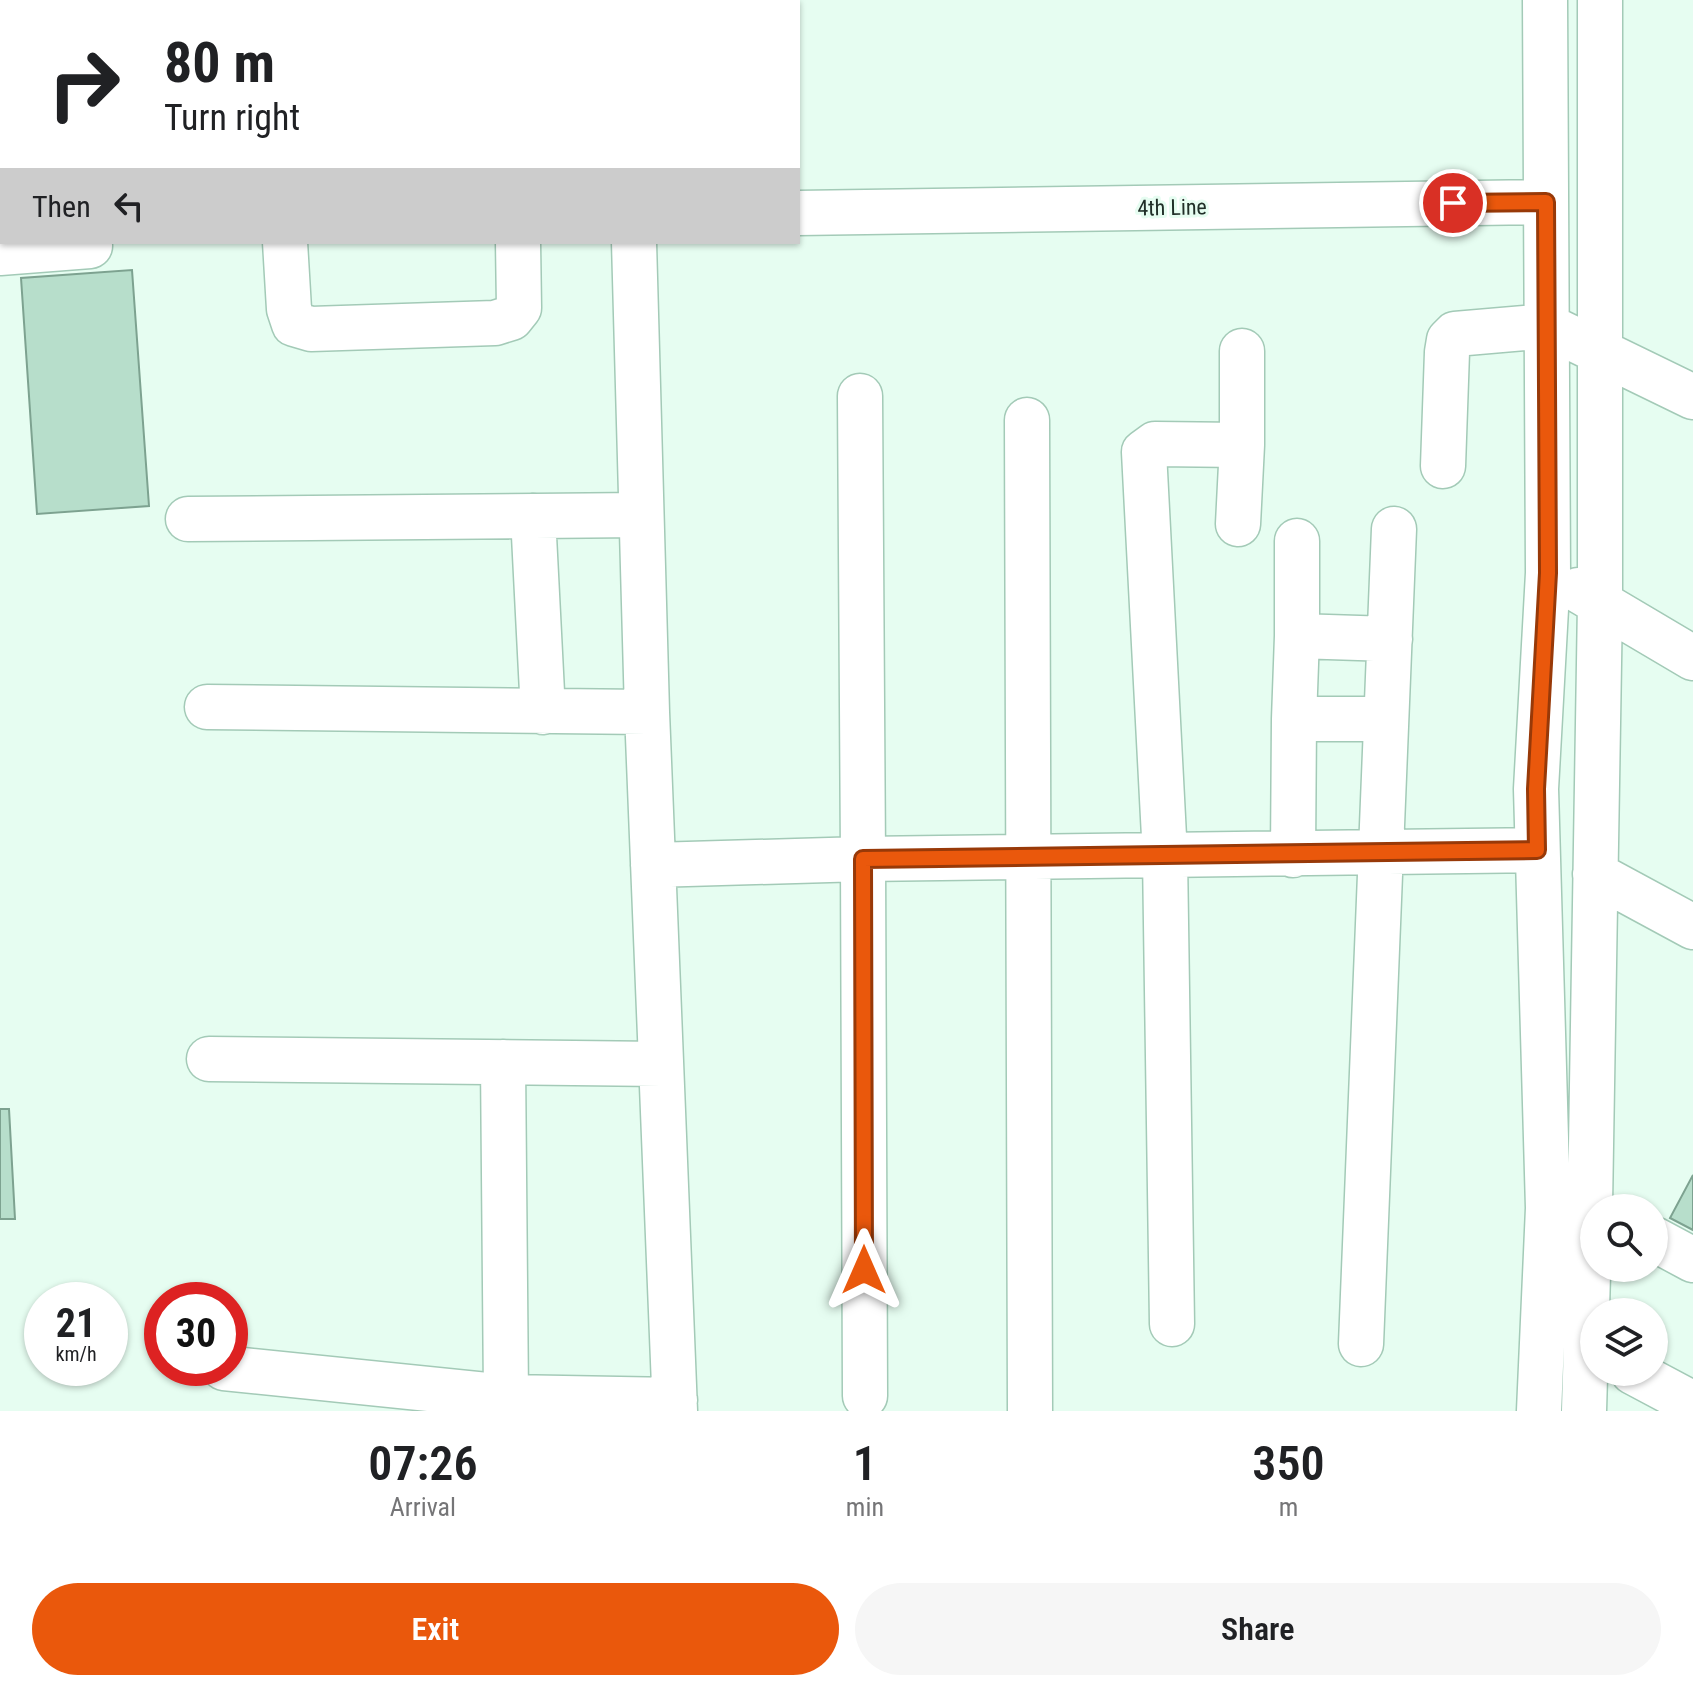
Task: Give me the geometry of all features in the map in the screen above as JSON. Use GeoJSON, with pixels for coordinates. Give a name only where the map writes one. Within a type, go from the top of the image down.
{"type":"FeatureCollection","features":[{"type":"Feature","properties":{"kind":"street"},"geometry":{"type":"LineString","coordinates":[[1539,1411],[1548,1188],[1536,789],[1548,573],[1545,0]]}},
{"type":"Feature","properties":{"kind":"street"},"geometry":{"type":"LineString","coordinates":[[1592,1194],[1600,603],[1600,0]]}},
{"type":"Feature","properties":{"kind":"street","name":"4th Line"},"geometry":{"type":"LineString","coordinates":[[800,213],[1546,202]]}},
{"type":"Feature","properties":{"kind":"street"},"geometry":{"type":"LineString","coordinates":[[285,244],[289,309],[294,324],[311,329],[495,323],[511,318],[519,308],[518,244]]}},
{"type":"Feature","properties":{"kind":"street"},"geometry":{"type":"LineString","coordinates":[[248,1370],[506,1397],[675,1406],[647,712],[634,244]]}},
{"type":"Feature","properties":{"kind":"street"},"geometry":{"type":"LineString","coordinates":[[0,253],[90,246]]}},
{"type":"Feature","properties":{"kind":"street"},"geometry":{"type":"LineString","coordinates":[[1443,466],[1449,340],[1455,334],[1547,326],[1693,397]]}},
{"type":"Feature","properties":{"kind":"street"},"geometry":{"type":"LineString","coordinates":[[1238,524],[1242,351]]}},
{"type":"Feature","properties":{"kind":"street"},"geometry":{"type":"LineString","coordinates":[[860,396],[865,1396]]}},
{"type":"Feature","properties":{"kind":"street"},"geometry":{"type":"LineString","coordinates":[[1027,420],[1030,1411]]}},
{"type":"Feature","properties":{"kind":"street"},"geometry":{"type":"LineString","coordinates":[[1172,1324],[1165,856],[1144,452],[1155,444],[1242,445]]}},
{"type":"Feature","properties":{"kind":"street"},"geometry":{"type":"LineString","coordinates":[[188,519],[641,515]]}},
{"type":"Feature","properties":{"kind":"street"},"geometry":{"type":"LineString","coordinates":[[533,516],[543,712]]}},
{"type":"Feature","properties":{"kind":"street"},"geometry":{"type":"LineString","coordinates":[[1361,1344],[1394,529]]}},
{"type":"Feature","properties":{"kind":"street"},"geometry":{"type":"LineString","coordinates":[[1293,855],[1297,541]]}},
{"type":"Feature","properties":{"kind":"street"},"geometry":{"type":"LineString","coordinates":[[1548,573],[1693,658]]}},
{"type":"Feature","properties":{"kind":"street"},"geometry":{"type":"LineString","coordinates":[[1297,636],[1390,639]]}},
{"type":"Feature","properties":{"kind":"street"},"geometry":{"type":"LineString","coordinates":[[207,707],[647,712]]}},
{"type":"Feature","properties":{"kind":"street"},"geometry":{"type":"LineString","coordinates":[[1294,719],[1385,719]]}},
{"type":"Feature","properties":{"kind":"street"},"geometry":{"type":"LineString","coordinates":[[653,865],[863,859],[1537,850]]}},
{"type":"Feature","properties":{"kind":"street"},"geometry":{"type":"LineString","coordinates":[[1595,874],[1693,927]]}},
{"type":"Feature","properties":{"kind":"street"},"geometry":{"type":"LineString","coordinates":[[209,1059],[661,1064]]}},
{"type":"Feature","properties":{"kind":"street"},"geometry":{"type":"LineString","coordinates":[[503,1062],[506,1397]]}},
{"type":"Feature","properties":{"kind":"street"},"geometry":{"type":"LineString","coordinates":[[1548,1188],[1580,1202]]}},
{"type":"Feature","properties":{"kind":"street"},"geometry":{"type":"LineString","coordinates":[[1668,1247],[1693,1260]]}},
{"type":"Feature","properties":{"kind":"street"},"geometry":{"type":"LineString","coordinates":[[1584,1411],[1586,1386]]}},
{"type":"Feature","properties":{"kind":"street"},"geometry":{"type":"LineString","coordinates":[[1659,1386],[1693,1404]]}},
{"type":"Feature","properties":{"kind":"building"},"geometry":{"type":"Polygon","coordinates":[[[132,270],[149,506],[37,514],[21,278],[132,270]]]}},
{"type":"Feature","properties":{"kind":"building"},"geometry":{"type":"Polygon","coordinates":[[[0,1109],[9,1109],[15,1219],[0,1219],[0,1109]]]}},
{"type":"Feature","properties":{"kind":"building"},"geometry":{"type":"Polygon","coordinates":[[[1693,1175],[1693,1230],[1670,1218],[1693,1175]]]}},
{"type":"Feature","properties":{"kind":"route"},"geometry":{"type":"LineString","coordinates":[[864,1270],[863,859],[1537,850],[1536,789],[1548,573],[1546,202],[1453,203]]}}]}
